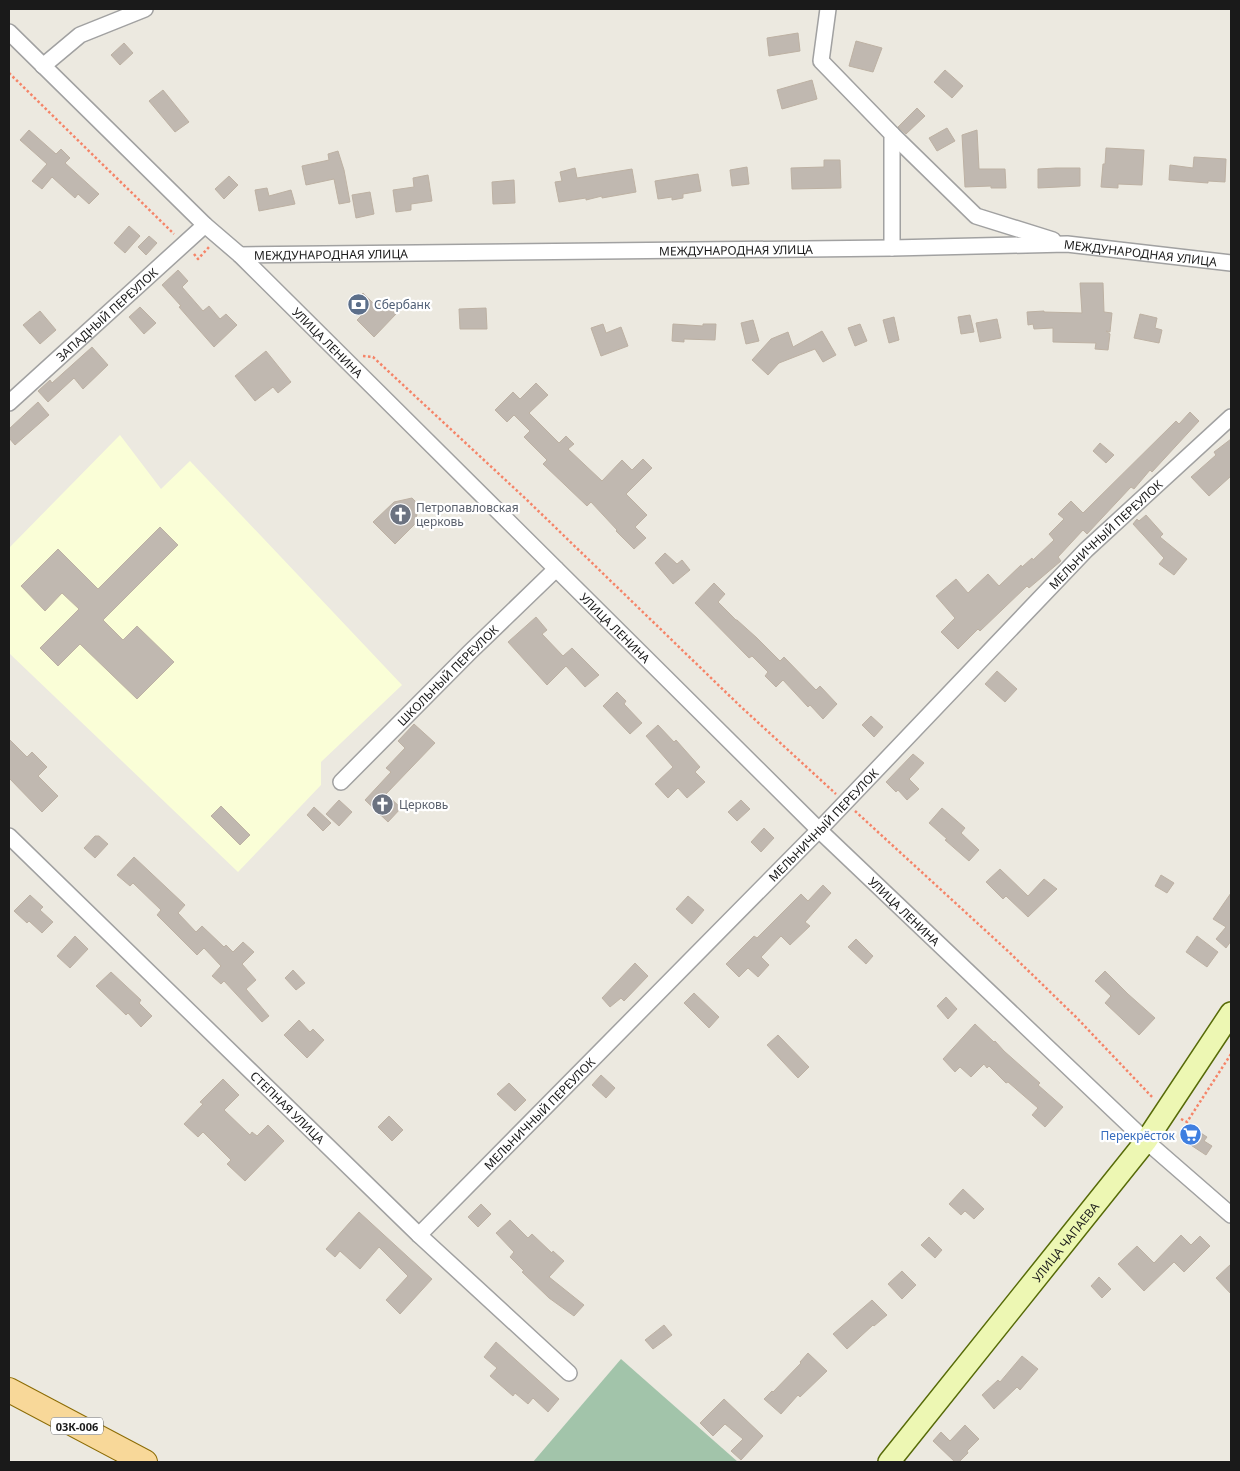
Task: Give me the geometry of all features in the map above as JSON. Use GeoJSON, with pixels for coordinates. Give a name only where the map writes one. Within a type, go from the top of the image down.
{"type":"FeatureCollection","features":[{"type":"Feature","properties":{"kind":"main road","name":"УЛИЦА ЧАПАЕВА"},"geometry":{"type":"LineString","coordinates":[[889,1462],[1146,1141],[1231,1013]]}},
{"type":"Feature","properties":{"kind":"main road","name":"03К-006"},"geometry":{"type":"LineString","coordinates":[[9,1390],[145,1462]]}},
{"type":"Feature","properties":{"kind":"street"},"geometry":{"type":"LineString","coordinates":[[44,66],[80,35],[145,9]]}},
{"type":"Feature","properties":{"kind":"street"},"geometry":{"type":"LineString","coordinates":[[828,9],[821,61],[892,134],[976,216],[1067,244]]}},
{"type":"Feature","properties":{"kind":"street","name":"УЛИЦА ЛЕНИНА"},"geometry":{"type":"LineString","coordinates":[[9,32],[205,225],[240,255],[820,830],[1146,1141],[1231,1214]]}},
{"type":"Feature","properties":{"kind":"street"},"geometry":{"type":"LineString","coordinates":[[892,134],[892,248]]}},
{"type":"Feature","properties":{"kind":"street","name":"ЗАПАДНЫЙ ПЕРЕУЛОК"},"geometry":{"type":"LineString","coordinates":[[9,403],[205,225]]}},
{"type":"Feature","properties":{"kind":"street","name":"МЕЖДУНАРОДНАЯ УЛИЦА"},"geometry":{"type":"LineString","coordinates":[[240,255],[892,248],[1067,244],[1231,263]]}},
{"type":"Feature","properties":{"kind":"street","name":"МЕЛЬНИЧНЫЙ ПЕРЕУЛОК"},"geometry":{"type":"LineString","coordinates":[[419,1235],[820,830],[1086,550],[1231,417]]}},
{"type":"Feature","properties":{"kind":"street","name":"ШКОЛЬНЫЙ ПЕРЕУЛОК"},"geometry":{"type":"LineString","coordinates":[[341,782],[556,570]]}},
{"type":"Feature","properties":{"kind":"street","name":"СТЕПНАЯ УЛИЦА"},"geometry":{"type":"LineString","coordinates":[[9,836],[419,1235],[569,1373]]}},
{"type":"Feature","properties":{"kind":"path"},"geometry":{"type":"LineString","coordinates":[[9,73],[185,244],[198,259],[213,244]]}},
{"type":"Feature","properties":{"kind":"path"},"geometry":{"type":"LineString","coordinates":[[340,355],[373,357],[527,500],[739,706],[1010,953],[1076,1017],[1158,1103]]}},
{"type":"Feature","properties":{"kind":"path"},"geometry":{"type":"LineString","coordinates":[[1177,1117],[1187,1122],[1231,1054]]}},
{"type":"Feature","properties":{"kind":"shaded area"},"geometry":{"type":"Polygon","coordinates":[[[120,435],[161,489],[190,461],[402,685],[321,762],[321,785],[238,872],[9,653],[9,548],[120,435]]]}},
{"type":"Feature","properties":{"kind":"shaded area"},"geometry":{"type":"Polygon","coordinates":[[[621,1359],[738,1462],[533,1462],[621,1359]]]}},
{"type":"Feature","properties":{"kind":"building"},"geometry":{"type":"Polygon","coordinates":[[[798,33],[800,51],[769,56],[767,38],[798,33]]]}},
{"type":"Feature","properties":{"kind":"building"},"geometry":{"type":"Polygon","coordinates":[[[856,41],[882,48],[873,72],[849,66],[856,41]]]}},
{"type":"Feature","properties":{"kind":"building"},"geometry":{"type":"Polygon","coordinates":[[[124,43],[133,53],[120,65],[111,55],[124,43]]]}},
{"type":"Feature","properties":{"kind":"building"},"geometry":{"type":"Polygon","coordinates":[[[945,70],[963,86],[952,98],[934,82],[945,70]]]}},
{"type":"Feature","properties":{"kind":"building"},"geometry":{"type":"Polygon","coordinates":[[[812,80],[817,99],[782,109],[777,90],[812,80]]]}},
{"type":"Feature","properties":{"kind":"building"},"geometry":{"type":"Polygon","coordinates":[[[163,90],[189,122],[175,132],[149,101],[163,90]]]}},
{"type":"Feature","properties":{"kind":"building"},"geometry":{"type":"Polygon","coordinates":[[[917,108],[925,116],[906,134],[898,127],[917,108]]]}},
{"type":"Feature","properties":{"kind":"building"},"geometry":{"type":"Polygon","coordinates":[[[947,128],[955,141],[937,151],[929,138],[947,128]]]}},
{"type":"Feature","properties":{"kind":"building"},"geometry":{"type":"Polygon","coordinates":[[[29,130],[56,154],[61,149],[70,158],[65,163],[99,194],[89,204],[78,194],[75,198],[52,177],[42,189],[32,181],[47,164],[20,140],[29,130]]]}},
{"type":"Feature","properties":{"kind":"building"},"geometry":{"type":"Polygon","coordinates":[[[977,130],[979,169],[1005,169],[1006,188],[991,188],[991,186],[965,187],[962,135],[977,130]]]}},
{"type":"Feature","properties":{"kind":"building"},"geometry":{"type":"Polygon","coordinates":[[[1106,148],[1144,150],[1142,185],[1118,184],[1118,188],[1101,187],[1106,148]]]}},
{"type":"Feature","properties":{"kind":"building"},"geometry":{"type":"Polygon","coordinates":[[[338,151],[350,202],[339,204],[334,179],[306,185],[302,166],[329,160],[328,154],[338,151]]]}},
{"type":"Feature","properties":{"kind":"building"},"geometry":{"type":"Polygon","coordinates":[[[1194,157],[1226,159],[1225,182],[1208,181],[1208,183],[1169,180],[1170,165],[1193,168],[1194,157]]]}},
{"type":"Feature","properties":{"kind":"building"},"geometry":{"type":"Polygon","coordinates":[[[824,160],[840,160],[841,188],[792,189],[791,168],[824,167],[824,160]]]}},
{"type":"Feature","properties":{"kind":"building"},"geometry":{"type":"Polygon","coordinates":[[[747,167],[749,184],[732,186],[730,170],[747,167]]]}},
{"type":"Feature","properties":{"kind":"building"},"geometry":{"type":"Polygon","coordinates":[[[575,168],[577,178],[632,169],[636,192],[602,198],[602,196],[586,200],[586,198],[559,202],[555,182],[562,181],[560,172],[575,168]]]}},
{"type":"Feature","properties":{"kind":"building"},"geometry":{"type":"Polygon","coordinates":[[[1080,168],[1080,186],[1038,188],[1038,169],[1080,168]]]}},
{"type":"Feature","properties":{"kind":"building"},"geometry":{"type":"Polygon","coordinates":[[[698,174],[701,191],[683,194],[683,198],[672,200],[672,197],[658,199],[655,181],[698,174]]]}},
{"type":"Feature","properties":{"kind":"building"},"geometry":{"type":"Polygon","coordinates":[[[428,175],[432,201],[411,204],[411,210],[396,212],[393,190],[414,187],[413,178],[428,175]]]}},
{"type":"Feature","properties":{"kind":"building"},"geometry":{"type":"Polygon","coordinates":[[[229,176],[238,185],[224,199],[215,189],[229,176]]]}},
{"type":"Feature","properties":{"kind":"building"},"geometry":{"type":"Polygon","coordinates":[[[514,180],[515,203],[493,204],[492,182],[514,180]]]}},
{"type":"Feature","properties":{"kind":"building"},"geometry":{"type":"Polygon","coordinates":[[[267,188],[269,196],[291,190],[295,204],[259,211],[255,190],[267,188]]]}},
{"type":"Feature","properties":{"kind":"building"},"geometry":{"type":"Polygon","coordinates":[[[370,192],[374,214],[356,218],[352,195],[370,192]]]}},
{"type":"Feature","properties":{"kind":"building"},"geometry":{"type":"Polygon","coordinates":[[[129,226],[140,236],[125,253],[114,243],[129,226]]]}},
{"type":"Feature","properties":{"kind":"building"},"geometry":{"type":"Polygon","coordinates":[[[149,236],[157,243],[146,255],[138,247],[149,236]]]}},
{"type":"Feature","properties":{"kind":"building"},"geometry":{"type":"Polygon","coordinates":[[[178,270],[188,281],[182,287],[203,311],[209,306],[220,319],[226,314],[237,325],[214,347],[162,285],[178,270]]]}},
{"type":"Feature","properties":{"kind":"building"},"geometry":{"type":"Polygon","coordinates":[[[1080,283],[1103,283],[1104,312],[1112,313],[1110,332],[1106,331],[1110,334],[1108,350],[1095,349],[1096,343],[1053,342],[1053,328],[1034,329],[1033,324],[1028,325],[1027,312],[1082,313],[1080,283]]]}},
{"type":"Feature","properties":{"kind":"building"},"geometry":{"type":"Polygon","coordinates":[[[363,293],[373,303],[378,298],[396,314],[374,337],[357,320],[362,315],[352,305],[363,293]]]}},
{"type":"Feature","properties":{"kind":"building"},"geometry":{"type":"Polygon","coordinates":[[[140,307],[156,323],[144,334],[129,317],[140,307]]]}},
{"type":"Feature","properties":{"kind":"building"},"geometry":{"type":"Polygon","coordinates":[[[486,308],[487,329],[460,329],[459,309],[486,308]]]}},
{"type":"Feature","properties":{"kind":"building"},"geometry":{"type":"Polygon","coordinates":[[[40,311],[56,330],[40,344],[23,325],[40,311]]]}},
{"type":"Feature","properties":{"kind":"building"},"geometry":{"type":"Polygon","coordinates":[[[1140,314],[1157,318],[1155,328],[1162,330],[1159,343],[1134,338],[1140,314]]]}},
{"type":"Feature","properties":{"kind":"building"},"geometry":{"type":"Polygon","coordinates":[[[970,315],[974,332],[961,334],[958,317],[970,315]]]}},
{"type":"Feature","properties":{"kind":"building"},"geometry":{"type":"Polygon","coordinates":[[[894,317],[899,340],[889,343],[883,320],[894,317]]]}},
{"type":"Feature","properties":{"kind":"building"},"geometry":{"type":"Polygon","coordinates":[[[997,319],[1001,338],[980,342],[976,323],[997,319]]]}},
{"type":"Feature","properties":{"kind":"building"},"geometry":{"type":"Polygon","coordinates":[[[753,320],[759,341],[746,344],[741,323],[753,320]]]}},
{"type":"Feature","properties":{"kind":"building"},"geometry":{"type":"Polygon","coordinates":[[[603,324],[606,333],[621,327],[628,346],[601,356],[591,328],[603,324]]]}},
{"type":"Feature","properties":{"kind":"building"},"geometry":{"type":"Polygon","coordinates":[[[673,324],[703,326],[703,324],[716,324],[715,340],[684,339],[684,342],[672,341],[673,324]]]}},
{"type":"Feature","properties":{"kind":"building"},"geometry":{"type":"Polygon","coordinates":[[[860,324],[867,341],[855,346],[848,328],[860,324]]]}},
{"type":"Feature","properties":{"kind":"building"},"geometry":{"type":"Polygon","coordinates":[[[822,331],[836,355],[823,362],[815,349],[779,363],[768,375],[752,360],[771,339],[788,332],[793,347],[822,331]]]}},
{"type":"Feature","properties":{"kind":"building"},"geometry":{"type":"Polygon","coordinates":[[[92,347],[108,365],[83,389],[74,378],[48,402],[38,391],[50,380],[52,383],[92,347]]]}},
{"type":"Feature","properties":{"kind":"building"},"geometry":{"type":"Polygon","coordinates":[[[266,351],[291,382],[278,393],[273,387],[255,401],[235,376],[266,351]]]}},
{"type":"Feature","properties":{"kind":"building"},"geometry":{"type":"Polygon","coordinates":[[[536,383],[548,395],[529,413],[559,443],[566,436],[574,444],[568,449],[602,481],[622,460],[632,470],[643,459],[652,468],[626,494],[647,515],[635,527],[646,538],[634,549],[591,502],[587,506],[543,464],[547,460],[524,437],[530,431],[514,415],[507,422],[495,410],[513,392],[520,399],[536,383]]]}},
{"type":"Feature","properties":{"kind":"building"},"geometry":{"type":"Polygon","coordinates":[[[38,402],[49,415],[15,445],[9,438],[9,429],[38,402]]]}},
{"type":"Feature","properties":{"kind":"building"},"geometry":{"type":"Polygon","coordinates":[[[1190,412],[1199,421],[1152,472],[1150,470],[1134,489],[1131,487],[1087,534],[1083,530],[1058,557],[1061,561],[1029,588],[1027,586],[980,631],[978,629],[958,649],[941,632],[955,618],[936,596],[956,579],[968,593],[988,574],[999,586],[1021,565],[1022,567],[1032,558],[1033,560],[1054,540],[1049,534],[1064,519],[1058,514],[1071,501],[1083,513],[1176,421],[1179,424],[1190,412]]]}},
{"type":"Feature","properties":{"kind":"building"},"geometry":{"type":"Polygon","coordinates":[[[1231,439],[1231,476],[1209,496],[1191,477],[1216,455],[1214,452],[1231,439]]]}},
{"type":"Feature","properties":{"kind":"building"},"geometry":{"type":"Polygon","coordinates":[[[1100,443],[1114,455],[1106,463],[1093,451],[1100,443]]]}},
{"type":"Feature","properties":{"kind":"building","name":"Петропавловская церковь"},"geometry":{"type":"Polygon","coordinates":[[[412,498],[419,505],[415,524],[395,544],[373,522],[394,502],[412,498]]]}},
{"type":"Feature","properties":{"kind":"building"},"geometry":{"type":"Polygon","coordinates":[[[1146,515],[1163,534],[1160,537],[1187,559],[1174,575],[1159,564],[1164,558],[1133,524],[1137,519],[1139,521],[1146,515]]]}},
{"type":"Feature","properties":{"kind":"building"},"geometry":{"type":"Polygon","coordinates":[[[160,527],[178,545],[103,620],[123,640],[137,626],[174,662],[137,699],[80,644],[58,666],[40,648],[79,609],[62,593],[45,611],[21,586],[58,549],[98,589],[160,527]]]}},
{"type":"Feature","properties":{"kind":"building"},"geometry":{"type":"Polygon","coordinates":[[[665,553],[677,564],[682,560],[690,570],[673,584],[655,563],[665,553]]]}},
{"type":"Feature","properties":{"kind":"building"},"geometry":{"type":"Polygon","coordinates":[[[714,583],[725,594],[718,602],[736,620],[780,661],[784,657],[816,690],[820,686],[837,704],[823,719],[810,705],[808,707],[783,680],[776,687],[765,676],[768,672],[752,656],[749,658],[695,603],[714,583]]]}},
{"type":"Feature","properties":{"kind":"building"},"geometry":{"type":"Polygon","coordinates":[[[536,617],[547,630],[542,634],[563,656],[572,648],[599,675],[585,687],[566,666],[547,685],[508,642],[536,617]]]}},
{"type":"Feature","properties":{"kind":"building"},"geometry":{"type":"Polygon","coordinates":[[[997,671],[1017,689],[1005,702],[985,684],[997,671]]]}},
{"type":"Feature","properties":{"kind":"building"},"geometry":{"type":"Polygon","coordinates":[[[617,692],[626,701],[624,704],[642,723],[630,734],[603,706],[617,692]]]}},
{"type":"Feature","properties":{"kind":"building"},"geometry":{"type":"Polygon","coordinates":[[[871,716],[883,727],[874,737],[862,725],[871,716]]]}},
{"type":"Feature","properties":{"kind":"building"},"geometry":{"type":"Polygon","coordinates":[[[414,724],[435,743],[386,794],[401,808],[388,822],[365,800],[391,772],[386,768],[405,748],[398,741],[414,724]]]}},
{"type":"Feature","properties":{"kind":"building"},"geometry":{"type":"Polygon","coordinates":[[[658,725],[674,742],[676,740],[700,767],[695,772],[705,782],[687,798],[678,788],[668,798],[655,784],[673,767],[646,736],[658,725]]]}},
{"type":"Feature","properties":{"kind":"building"},"geometry":{"type":"Polygon","coordinates":[[[9,739],[27,757],[32,752],[47,767],[38,776],[58,796],[42,812],[9,778],[9,739]]]}},
{"type":"Feature","properties":{"kind":"building"},"geometry":{"type":"Polygon","coordinates":[[[913,754],[924,763],[909,779],[919,789],[907,800],[898,790],[896,792],[886,782],[913,754]]]}},
{"type":"Feature","properties":{"kind":"building"},"geometry":{"type":"Polygon","coordinates":[[[339,800],[352,812],[339,826],[326,814],[339,800]]]}},
{"type":"Feature","properties":{"kind":"building"},"geometry":{"type":"Polygon","coordinates":[[[741,800],[750,809],[737,821],[728,812],[741,800]]]}},
{"type":"Feature","properties":{"kind":"building"},"geometry":{"type":"Polygon","coordinates":[[[221,806],[250,835],[240,845],[211,816],[221,806]]]}},
{"type":"Feature","properties":{"kind":"building"},"geometry":{"type":"Polygon","coordinates":[[[314,807],[331,823],[323,831],[307,815],[314,807]]]}},
{"type":"Feature","properties":{"kind":"building"},"geometry":{"type":"Polygon","coordinates":[[[942,808],[965,828],[961,833],[979,850],[969,861],[929,823],[942,808]]]}},
{"type":"Feature","properties":{"kind":"building"},"geometry":{"type":"Polygon","coordinates":[[[764,828],[774,838],[761,852],[751,842],[764,828]]]}},
{"type":"Feature","properties":{"kind":"building"},"geometry":{"type":"Polygon","coordinates":[[[95,836],[99,836],[108,844],[95,858],[84,848],[95,836]]]}},
{"type":"Feature","properties":{"kind":"building"},"geometry":{"type":"Polygon","coordinates":[[[134,857],[185,905],[178,913],[196,932],[202,926],[224,947],[226,945],[233,952],[243,942],[254,952],[242,964],[256,980],[246,989],[269,1016],[262,1022],[224,981],[221,984],[212,976],[221,966],[204,948],[197,955],[157,915],[161,910],[133,883],[130,886],[117,875],[134,857]]]}},
{"type":"Feature","properties":{"kind":"building"},"geometry":{"type":"Polygon","coordinates":[[[1000,869],[1028,896],[1044,879],[1057,889],[1028,917],[1006,896],[1003,899],[986,882],[1000,869]]]}},
{"type":"Feature","properties":{"kind":"building"},"geometry":{"type":"Polygon","coordinates":[[[1161,875],[1174,883],[1167,893],[1155,886],[1161,875]]]}},
{"type":"Feature","properties":{"kind":"building"},"geometry":{"type":"Polygon","coordinates":[[[823,885],[831,893],[805,922],[810,926],[790,945],[781,936],[761,957],[769,965],[758,977],[748,968],[739,977],[726,964],[754,936],[757,938],[801,894],[808,901],[823,885]]]}},
{"type":"Feature","properties":{"kind":"building"},"geometry":{"type":"Polygon","coordinates":[[[1231,893],[1231,941],[1226,948],[1216,939],[1226,927],[1213,919],[1231,893]]]}},
{"type":"Feature","properties":{"kind":"building"},"geometry":{"type":"Polygon","coordinates":[[[30,895],[43,907],[40,910],[53,922],[42,933],[14,911],[30,895]]]}},
{"type":"Feature","properties":{"kind":"building"},"geometry":{"type":"Polygon","coordinates":[[[688,896],[704,910],[692,924],[676,909],[688,896]]]}},
{"type":"Feature","properties":{"kind":"building"},"geometry":{"type":"Polygon","coordinates":[[[75,936],[88,949],[70,968],[57,956],[75,936]]]}},
{"type":"Feature","properties":{"kind":"building"},"geometry":{"type":"Polygon","coordinates":[[[1197,936],[1218,952],[1207,967],[1186,952],[1197,936]]]}},
{"type":"Feature","properties":{"kind":"building"},"geometry":{"type":"Polygon","coordinates":[[[856,939],[873,956],[866,964],[848,947],[856,939]]]}},
{"type":"Feature","properties":{"kind":"building"},"geometry":{"type":"Polygon","coordinates":[[[635,963],[648,976],[624,1001],[621,998],[610,1007],[602,998],[635,963]]]}},
{"type":"Feature","properties":{"kind":"building"},"geometry":{"type":"Polygon","coordinates":[[[293,970],[305,983],[296,990],[285,978],[293,970]]]}},
{"type":"Feature","properties":{"kind":"building"},"geometry":{"type":"Polygon","coordinates":[[[1105,971],[1155,1018],[1139,1035],[1105,1003],[1111,996],[1095,981],[1105,971]]]}},
{"type":"Feature","properties":{"kind":"building"},"geometry":{"type":"Polygon","coordinates":[[[111,972],[141,1000],[139,1003],[152,1016],[141,1027],[128,1013],[126,1015],[96,986],[111,972]]]}},
{"type":"Feature","properties":{"kind":"building"},"geometry":{"type":"Polygon","coordinates":[[[694,993],[719,1017],[709,1028],[684,1003],[694,993]]]}},
{"type":"Feature","properties":{"kind":"building"},"geometry":{"type":"Polygon","coordinates":[[[946,997],[957,1009],[948,1019],[937,1006],[946,997]]]}},
{"type":"Feature","properties":{"kind":"building"},"geometry":{"type":"Polygon","coordinates":[[[299,1020],[310,1032],[313,1029],[324,1040],[307,1058],[284,1035],[299,1020]]]}},
{"type":"Feature","properties":{"kind":"building"},"geometry":{"type":"Polygon","coordinates":[[[975,1024],[1040,1083],[1038,1085],[1063,1107],[1045,1127],[1032,1115],[1038,1108],[1008,1082],[1006,1083],[989,1066],[987,1068],[984,1064],[971,1077],[960,1067],[955,1072],[943,1059],[975,1024]]]}},
{"type":"Feature","properties":{"kind":"building"},"geometry":{"type":"Polygon","coordinates":[[[778,1035],[809,1067],[798,1078],[767,1045],[778,1035]]]}},
{"type":"Feature","properties":{"kind":"building"},"geometry":{"type":"Polygon","coordinates":[[[601,1075],[615,1088],[606,1098],[592,1085],[601,1075]]]}},
{"type":"Feature","properties":{"kind":"building"},"geometry":{"type":"Polygon","coordinates":[[[223,1079],[239,1095],[224,1110],[250,1135],[252,1132],[257,1136],[268,1125],[284,1141],[245,1181],[227,1164],[231,1160],[203,1132],[198,1137],[184,1124],[203,1104],[200,1102],[223,1079]]]}},
{"type":"Feature","properties":{"kind":"building"},"geometry":{"type":"Polygon","coordinates":[[[509,1083],[526,1100],[515,1111],[497,1094],[509,1083]]]}},
{"type":"Feature","properties":{"kind":"building"},"geometry":{"type":"Polygon","coordinates":[[[389,1116],[403,1130],[392,1141],[378,1127],[389,1116]]]}},
{"type":"Feature","properties":{"kind":"building"},"geometry":{"type":"Polygon","coordinates":[[[1193,1128],[1207,1137],[1204,1141],[1212,1146],[1206,1155],[1180,1138],[1185,1129],[1190,1132],[1193,1128]]]}},
{"type":"Feature","properties":{"kind":"building"},"geometry":{"type":"Polygon","coordinates":[[[963,1189],[984,1209],[974,1219],[965,1211],[961,1215],[949,1204],[963,1189]]]}},
{"type":"Feature","properties":{"kind":"building"},"geometry":{"type":"Polygon","coordinates":[[[481,1204],[491,1214],[478,1227],[468,1217],[481,1204]]]}},
{"type":"Feature","properties":{"kind":"building"},"geometry":{"type":"Polygon","coordinates":[[[359,1212],[432,1279],[400,1314],[386,1300],[408,1276],[379,1247],[360,1269],[340,1251],[335,1257],[326,1249],[359,1212]]]}},
{"type":"Feature","properties":{"kind":"building"},"geometry":{"type":"Polygon","coordinates":[[[510,1220],[528,1238],[532,1234],[552,1253],[553,1251],[564,1261],[549,1277],[584,1305],[574,1316],[549,1298],[522,1272],[524,1271],[510,1257],[514,1252],[496,1233],[510,1220]]]}},
{"type":"Feature","properties":{"kind":"building"},"geometry":{"type":"Polygon","coordinates":[[[1181,1235],[1191,1245],[1200,1236],[1210,1246],[1184,1272],[1174,1262],[1144,1291],[1118,1264],[1137,1246],[1154,1263],[1181,1235]]]}},
{"type":"Feature","properties":{"kind":"building"},"geometry":{"type":"Polygon","coordinates":[[[929,1237],[942,1250],[935,1258],[921,1245],[929,1237]]]}},
{"type":"Feature","properties":{"kind":"building"},"geometry":{"type":"Polygon","coordinates":[[[1231,1264],[1231,1294],[1216,1278],[1231,1264]]]}},
{"type":"Feature","properties":{"kind":"building"},"geometry":{"type":"Polygon","coordinates":[[[902,1271],[916,1285],[902,1299],[888,1284],[902,1271]]]}},
{"type":"Feature","properties":{"kind":"building"},"geometry":{"type":"Polygon","coordinates":[[[1099,1277],[1111,1289],[1102,1298],[1091,1286],[1099,1277]]]}},
{"type":"Feature","properties":{"kind":"building"},"geometry":{"type":"Polygon","coordinates":[[[872,1300],[887,1315],[847,1349],[833,1334],[872,1300]]]}},
{"type":"Feature","properties":{"kind":"building"},"geometry":{"type":"Polygon","coordinates":[[[664,1325],[672,1335],[653,1349],[645,1340],[664,1325]]]}},
{"type":"Feature","properties":{"kind":"building"},"geometry":{"type":"Polygon","coordinates":[[[496,1342],[559,1399],[548,1412],[533,1398],[528,1404],[515,1393],[513,1396],[490,1376],[497,1368],[484,1357],[496,1342]]]}},
{"type":"Feature","properties":{"kind":"building"},"geometry":{"type":"Polygon","coordinates":[[[808,1353],[827,1371],[800,1397],[798,1395],[781,1414],[764,1399],[801,1363],[808,1353]]]}},
{"type":"Feature","properties":{"kind":"building"},"geometry":{"type":"Polygon","coordinates":[[[1022,1356],[1038,1369],[1020,1390],[1017,1387],[994,1409],[982,1395],[998,1380],[1000,1382],[1022,1356]]]}},
{"type":"Feature","properties":{"kind":"building"},"geometry":{"type":"Polygon","coordinates":[[[724,1399],[763,1436],[741,1460],[731,1451],[743,1439],[725,1424],[713,1436],[700,1423],[724,1399]]]}},
{"type":"Feature","properties":{"kind":"building"},"geometry":{"type":"Polygon","coordinates":[[[965,1425],[979,1439],[959,1462],[955,1462],[933,1441],[941,1432],[950,1441],[965,1425]]]}},
{"type":"Feature","properties":{"kind":"place","name":"Сбербанк"},"geometry":{"type":"Point","coordinates":[358,304]}},
{"type":"Feature","properties":{"kind":"place","name":"Петропавловская церковь"},"geometry":{"type":"Point","coordinates":[400,514]}},
{"type":"Feature","properties":{"kind":"place","name":"Церковь"},"geometry":{"type":"Point","coordinates":[383,804]}},
{"type":"Feature","properties":{"kind":"place","name":"Перекрёсток"},"geometry":{"type":"Point","coordinates":[1191,1135]}}]}
